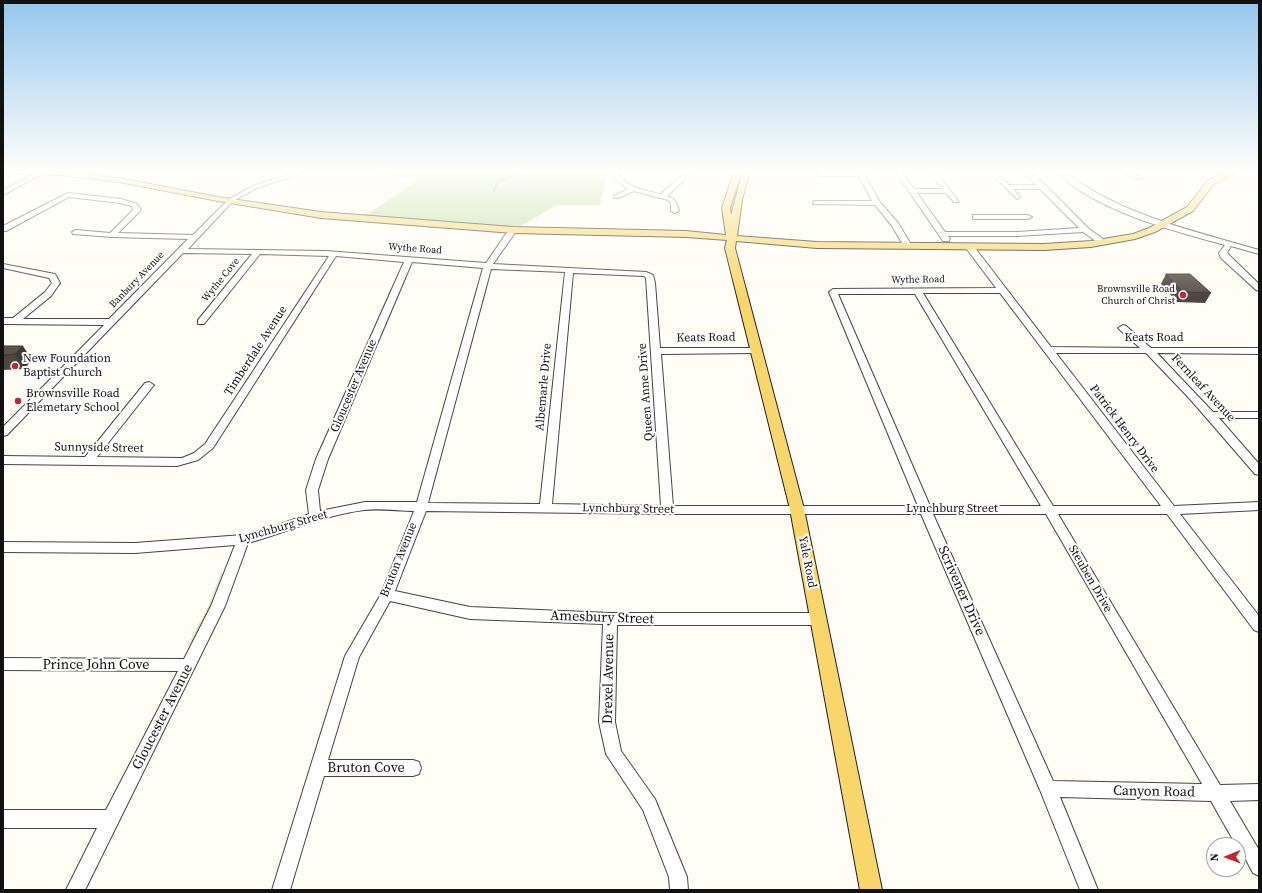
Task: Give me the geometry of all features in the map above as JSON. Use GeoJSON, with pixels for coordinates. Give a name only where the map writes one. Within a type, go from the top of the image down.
{"type":"FeatureCollection","features":[{"type":"Feature","properties":{"kind":"main road"},"geometry":{"type":"LineString","coordinates":[[307,213],[513,230],[686,234],[818,245],[908,246],[1065,246],[1103,242],[1140,234],[1163,225],[1184,213]]}},
{"type":"Feature","properties":{"kind":"main road","name":"Yale Road"},"geometry":{"type":"LineString","coordinates":[[727,213],[732,254],[797,509],[871,890]]}},
{"type":"Feature","properties":{"kind":"main road","name":"Yale Road"},"geometry":{"type":"LineString","coordinates":[[731,238],[736,213]]}},
{"type":"Feature","properties":{"kind":"street"},"geometry":{"type":"LineString","coordinates":[[3,229],[34,213]]}},
{"type":"Feature","properties":{"kind":"street"},"geometry":{"type":"LineString","coordinates":[[112,235],[134,213]]}},
{"type":"Feature","properties":{"kind":"street","name":"Banbury Avenue"},"geometry":{"type":"LineString","coordinates":[[3,433],[218,213]]}},
{"type":"Feature","properties":{"kind":"street"},"geometry":{"type":"LineString","coordinates":[[885,213],[895,225],[908,246]]}},
{"type":"Feature","properties":{"kind":"street"},"geometry":{"type":"LineString","coordinates":[[928,213],[951,246]]}},
{"type":"Feature","properties":{"kind":"street"},"geometry":{"type":"LineString","coordinates":[[1068,213],[1085,230],[1103,242]]}},
{"type":"Feature","properties":{"kind":"street"},"geometry":{"type":"LineString","coordinates":[[1129,213],[1163,225],[1259,252]]}},
{"type":"Feature","properties":{"kind":"street"},"geometry":{"type":"LineString","coordinates":[[976,217],[1010,225],[1085,230]]}},
{"type":"Feature","properties":{"kind":"street"},"geometry":{"type":"LineString","coordinates":[[942,234],[1010,225],[1028,217]]}},
{"type":"Feature","properties":{"kind":"street","name":"Bruton Avenue"},"geometry":{"type":"LineString","coordinates":[[281,890],[352,656],[387,595],[421,508],[488,266],[513,230]]}},
{"type":"Feature","properties":{"kind":"street"},"geometry":{"type":"LineString","coordinates":[[76,232],[112,235],[194,237]]}},
{"type":"Feature","properties":{"kind":"street"},"geometry":{"type":"LineString","coordinates":[[1228,244],[1223,253],[1224,256],[1259,288]]}},
{"type":"Feature","properties":{"kind":"street","name":"Patrick Henry Drive"},"geometry":{"type":"LineString","coordinates":[[969,246],[1259,626]]}},
{"type":"Feature","properties":{"kind":"street","name":"Wythe Road"},"geometry":{"type":"LineString","coordinates":[[181,251],[334,254],[488,266],[646,274]]}},
{"type":"Feature","properties":{"kind":"street","name":"Wythe Cove"},"geometry":{"type":"LineString","coordinates":[[201,322],[258,252]]}},
{"type":"Feature","properties":{"kind":"street","name":"Timberdale Avenue"},"geometry":{"type":"LineString","coordinates":[[195,458],[209,446],[334,254]]}},
{"type":"Feature","properties":{"kind":"street","name":"Gloucester Avenue"},"geometry":{"type":"LineString","coordinates":[[315,516],[312,490],[322,459],[409,260]]}},
{"type":"Feature","properties":{"kind":"street"},"geometry":{"type":"LineString","coordinates":[[3,266],[52,276],[56,283],[48,294],[15,321]]}},
{"type":"Feature","properties":{"kind":"street","name":"Albemarle Drive"},"geometry":{"type":"LineString","coordinates":[[546,507],[569,270]]}},
{"type":"Feature","properties":{"kind":"street","name":"Queen Anne Drive"},"geometry":{"type":"LineString","coordinates":[[646,274],[650,277],[651,283],[667,510]]}},
{"type":"Feature","properties":{"kind":"street","name":"Wythe Road"},"geometry":{"type":"LineString","coordinates":[[833,292],[1003,290]]}},
{"type":"Feature","properties":{"kind":"street","name":"Scrivener Drive"},"geometry":{"type":"LineString","coordinates":[[833,292],[925,509],[1048,789],[1089,890]]}},
{"type":"Feature","properties":{"kind":"street","name":"Steuben Drive"},"geometry":{"type":"LineString","coordinates":[[918,292],[1049,509],[1259,867]]}},
{"type":"Feature","properties":{"kind":"street"},"geometry":{"type":"LineString","coordinates":[[3,321],[111,322]]}},
{"type":"Feature","properties":{"kind":"street","name":"Fernleaf Avenue"},"geometry":{"type":"LineString","coordinates":[[1123,328],[1151,351],[1211,415],[1259,471]]}},
{"type":"Feature","properties":{"kind":"street","name":"Keats Road"},"geometry":{"type":"LineString","coordinates":[[656,351],[756,350]]}},
{"type":"Feature","properties":{"kind":"street","name":"Keats Road"},"geometry":{"type":"LineString","coordinates":[[1048,350],[1259,351]]}},
{"type":"Feature","properties":{"kind":"street"},"geometry":{"type":"LineString","coordinates":[[88,461],[149,385]]}},
{"type":"Feature","properties":{"kind":"street"},"geometry":{"type":"LineString","coordinates":[[1211,415],[1259,415]]}},
{"type":"Feature","properties":{"kind":"street","name":"Sunnyside Street"},"geometry":{"type":"LineString","coordinates":[[3,460],[177,462],[195,458]]}},
{"type":"Feature","properties":{"kind":"street","name":"Lynchburg Street"},"geometry":{"type":"LineString","coordinates":[[3,547],[129,548],[243,540],[275,531],[315,516],[365,506],[421,508],[546,507],[667,510],[1170,510],[1259,506]]}},
{"type":"Feature","properties":{"kind":"street","name":"Gloucester Avenue"},"geometry":{"type":"LineString","coordinates":[[75,890],[218,606],[243,540]]}},
{"type":"Feature","properties":{"kind":"street","name":"Amesbury Street"},"geometry":{"type":"LineString","coordinates":[[387,595],[470,613],[610,619],[818,620]]}},
{"type":"Feature","properties":{"kind":"street","name":"Drexel Avenue"},"geometry":{"type":"LineString","coordinates":[[610,619],[607,722],[614,754],[649,805],[678,877],[679,890]]}},
{"type":"Feature","properties":{"kind":"street","name":"Prince John Cove"},"geometry":{"type":"LineString","coordinates":[[3,664],[189,665]]}},
{"type":"Feature","properties":{"kind":"street","name":"Bruton Cove"},"geometry":{"type":"LineString","coordinates":[[319,768],[414,768]]}},
{"type":"Feature","properties":{"kind":"street","name":"Canyon Road"},"geometry":{"type":"LineString","coordinates":[[1048,789],[1215,793],[1259,792]]}},
{"type":"Feature","properties":{"kind":"street"},"geometry":{"type":"LineString","coordinates":[[3,819],[111,819]]}},
{"type":"Feature","properties":{"kind":"green space"},"geometry":{"type":"Polygon","coordinates":[[[370,213],[544,213],[514,230],[361,219],[370,213]]]}},
{"type":"Feature","properties":{"kind":"green space"},"geometry":{"type":"Polygon","coordinates":[[[221,573],[223,573],[210,607],[191,644],[187,647],[208,607],[221,573]]]}},
{"type":"Feature","properties":{"kind":"building"},"geometry":{"type":"Polygon","coordinates":[[[1166,274],[1190,274],[1211,293],[1183,292],[1166,274]]]}},
{"type":"Feature","properties":{"kind":"building"},"geometry":{"type":"Polygon","coordinates":[[[3,346],[23,346],[15,354],[3,355],[3,346]]]}},
{"type":"Feature","properties":{"kind":"place","name":"Brownsville Road Church of Christ"},"geometry":{"type":"Point","coordinates":[1183,295]}},
{"type":"Feature","properties":{"kind":"place","name":"New Foundation Baptist Church"},"geometry":{"type":"Point","coordinates":[15,366]}},
{"type":"Feature","properties":{"kind":"place","name":"Brownsville Road Elemetary School"},"geometry":{"type":"Point","coordinates":[18,401]}}]}
